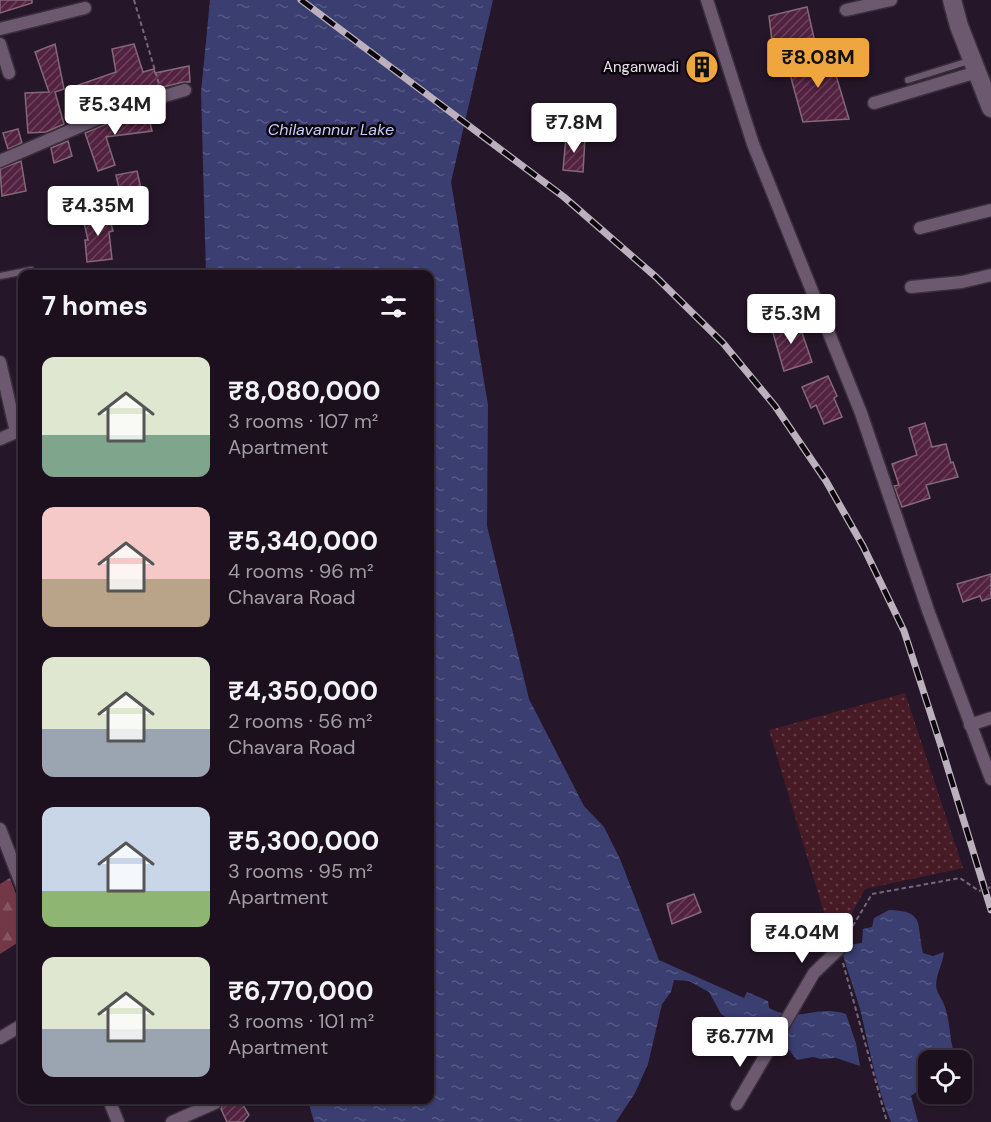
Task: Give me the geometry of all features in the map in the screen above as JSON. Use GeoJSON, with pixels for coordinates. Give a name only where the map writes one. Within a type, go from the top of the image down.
{"type":"FeatureCollection","features":[{"type":"Feature","properties":{"kind":"street"},"geometry":{"type":"LineString","coordinates":[[707,0],[753,144],[861,413],[991,779]]}},
{"type":"Feature","properties":{"kind":"street"},"geometry":{"type":"LineString","coordinates":[[846,10],[891,0]]}},
{"type":"Feature","properties":{"kind":"street"},"geometry":{"type":"LineString","coordinates":[[952,0],[959,26],[991,108]]}},
{"type":"Feature","properties":{"kind":"street"},"geometry":{"type":"LineString","coordinates":[[0,29],[85,8]]}},
{"type":"Feature","properties":{"kind":"street"},"geometry":{"type":"LineString","coordinates":[[0,44],[9,73]]}},
{"type":"Feature","properties":{"kind":"street"},"geometry":{"type":"LineString","coordinates":[[874,103],[975,66]]}},
{"type":"Feature","properties":{"kind":"street"},"geometry":{"type":"LineString","coordinates":[[0,161],[120,109],[184,90]]}},
{"type":"Feature","properties":{"kind":"street"},"geometry":{"type":"LineString","coordinates":[[920,228],[991,210]]}},
{"type":"Feature","properties":{"kind":"street"},"geometry":{"type":"LineString","coordinates":[[911,287],[962,282],[991,275]]}},
{"type":"Feature","properties":{"kind":"street"},"geometry":{"type":"LineString","coordinates":[[0,362],[18,427]]}},
{"type":"Feature","properties":{"kind":"street"},"geometry":{"type":"LineString","coordinates":[[0,439],[18,431]]}},
{"type":"Feature","properties":{"kind":"street"},"geometry":{"type":"LineString","coordinates":[[970,725],[991,718]]}},
{"type":"Feature","properties":{"kind":"street"},"geometry":{"type":"LineString","coordinates":[[0,829],[18,876]]}},
{"type":"Feature","properties":{"kind":"street"},"geometry":{"type":"LineString","coordinates":[[737,1104],[814,973],[839,948]]}},
{"type":"Feature","properties":{"kind":"street"},"geometry":{"type":"LineString","coordinates":[[0,1038],[18,1027]]}},
{"type":"Feature","properties":{"kind":"street"},"geometry":{"type":"LineString","coordinates":[[111,1104],[118,1122]]}},
{"type":"Feature","properties":{"kind":"street"},"geometry":{"type":"LineString","coordinates":[[172,1122],[213,1104]]}},
{"type":"Feature","properties":{"kind":"lane"},"geometry":{"type":"LineString","coordinates":[[908,80],[975,66]]}},
{"type":"Feature","properties":{"kind":"lane"},"geometry":{"type":"LineString","coordinates":[[0,276],[18,273]]}},
{"type":"Feature","properties":{"kind":"path"},"geometry":{"type":"LineString","coordinates":[[134,0],[162,97]]}},
{"type":"Feature","properties":{"kind":"path"},"geometry":{"type":"LineString","coordinates":[[886,1122],[839,948],[872,894],[960,878],[979,891],[991,887]]}},
{"type":"Feature","properties":{"kind":"shaded area"},"geometry":{"type":"Polygon","coordinates":[[[905,693],[963,868],[865,889],[834,946],[769,730],[905,693]]]}},
{"type":"Feature","properties":{"kind":"green space"},"geometry":{"type":"Polygon","coordinates":[[[10,878],[18,899],[18,943],[0,954],[0,884],[10,878]]]}},
{"type":"Feature","properties":{"kind":"water","name":"Chilavannur Lake"},"geometry":{"type":"Polygon","coordinates":[[[210,0],[493,0],[451,182],[488,405],[487,526],[529,699],[584,806],[604,827],[620,859],[659,960],[744,998],[747,992],[768,1001],[769,1008],[780,1012],[799,1014],[826,1011],[846,1014],[856,1043],[860,1066],[836,1058],[813,1057],[797,1060],[786,1046],[767,1031],[734,1023],[721,1014],[709,992],[689,981],[674,980],[671,992],[662,1004],[648,1064],[635,1093],[616,1122],[314,1122],[309,1104],[434,1104],[434,270],[206,270],[201,92],[210,0]]]}},
{"type":"Feature","properties":{"kind":"water"},"geometry":{"type":"Polygon","coordinates":[[[889,910],[909,913],[917,921],[923,953],[933,956],[944,952],[936,987],[947,1014],[953,1050],[918,1050],[918,1091],[911,1096],[918,1122],[891,1122],[877,1080],[860,1009],[843,955],[854,944],[862,943],[863,929],[872,927],[874,918],[889,910]]]}},
{"type":"Feature","properties":{"kind":"building"},"geometry":{"type":"Polygon","coordinates":[[[0,0],[32,0],[32,3],[0,13],[0,0]]]}},
{"type":"Feature","properties":{"kind":"building"},"geometry":{"type":"Polygon","coordinates":[[[807,7],[814,38],[772,41],[769,16],[807,7]]]}},
{"type":"Feature","properties":{"kind":"building"},"geometry":{"type":"Polygon","coordinates":[[[55,44],[64,89],[55,92],[64,124],[46,132],[28,133],[25,93],[49,92],[35,52],[55,44]]]}},
{"type":"Feature","properties":{"kind":"building"},"geometry":{"type":"Polygon","coordinates":[[[134,44],[143,72],[154,69],[155,73],[189,66],[190,82],[143,92],[143,94],[117,101],[80,117],[70,88],[116,72],[112,49],[134,44]]]}},
{"type":"Feature","properties":{"kind":"building"},"geometry":{"type":"Polygon","coordinates":[[[829,52],[849,119],[803,122],[787,63],[829,52]]]}},
{"type":"Feature","properties":{"kind":"building","name":"Anganwadi"},"geometry":{"type":"Polygon","coordinates":[[[707,61],[709,70],[699,76],[696,63],[707,61]]]}},
{"type":"Feature","properties":{"kind":"building"},"geometry":{"type":"Polygon","coordinates":[[[147,110],[152,131],[106,137],[115,165],[98,171],[85,133],[147,110]]]}},
{"type":"Feature","properties":{"kind":"building"},"geometry":{"type":"Polygon","coordinates":[[[18,129],[22,143],[8,149],[3,133],[18,129]]]}},
{"type":"Feature","properties":{"kind":"building"},"geometry":{"type":"Polygon","coordinates":[[[566,137],[585,138],[583,172],[563,170],[566,137]]]}},
{"type":"Feature","properties":{"kind":"building"},"geometry":{"type":"Polygon","coordinates":[[[68,141],[72,156],[54,163],[51,148],[68,141]]]}},
{"type":"Feature","properties":{"kind":"building"},"geometry":{"type":"Polygon","coordinates":[[[21,161],[26,191],[2,196],[0,169],[21,161]]]}},
{"type":"Feature","properties":{"kind":"building"},"geometry":{"type":"Polygon","coordinates":[[[137,171],[142,193],[121,197],[116,175],[137,171]]]}},
{"type":"Feature","properties":{"kind":"building"},"geometry":{"type":"Polygon","coordinates":[[[108,212],[113,231],[109,232],[112,259],[87,262],[85,240],[88,240],[83,218],[108,212]]]}},
{"type":"Feature","properties":{"kind":"building"},"geometry":{"type":"Polygon","coordinates":[[[797,318],[812,362],[784,371],[771,326],[797,318]]]}},
{"type":"Feature","properties":{"kind":"building"},"geometry":{"type":"Polygon","coordinates":[[[828,376],[837,396],[834,398],[842,417],[824,424],[816,405],[811,408],[802,387],[828,376]]]}},
{"type":"Feature","properties":{"kind":"building"},"geometry":{"type":"Polygon","coordinates":[[[925,423],[932,447],[946,444],[958,477],[926,485],[930,498],[902,507],[894,486],[899,485],[892,464],[917,455],[909,428],[925,423]]]}},
{"type":"Feature","properties":{"kind":"building"},"geometry":{"type":"Polygon","coordinates":[[[991,574],[991,598],[982,601],[980,596],[963,602],[957,584],[991,574]]]}},
{"type":"Feature","properties":{"kind":"building"},"geometry":{"type":"Polygon","coordinates":[[[694,894],[701,912],[672,924],[667,904],[694,894]]]}},
{"type":"Feature","properties":{"kind":"building"},"geometry":{"type":"Polygon","coordinates":[[[223,1104],[242,1104],[249,1115],[243,1122],[227,1122],[221,1109],[223,1104]]]}},
{"type":"Feature","properties":{"kind":"railway"},"geometry":{"type":"LineString","coordinates":[[301,0],[564,197],[656,277],[723,343],[775,406],[826,481],[863,546],[904,631],[991,910]]}},
{"type":"Feature","properties":{"kind":"place","name":"Anganwadi"},"geometry":{"type":"Point","coordinates":[702,67]}}]}
